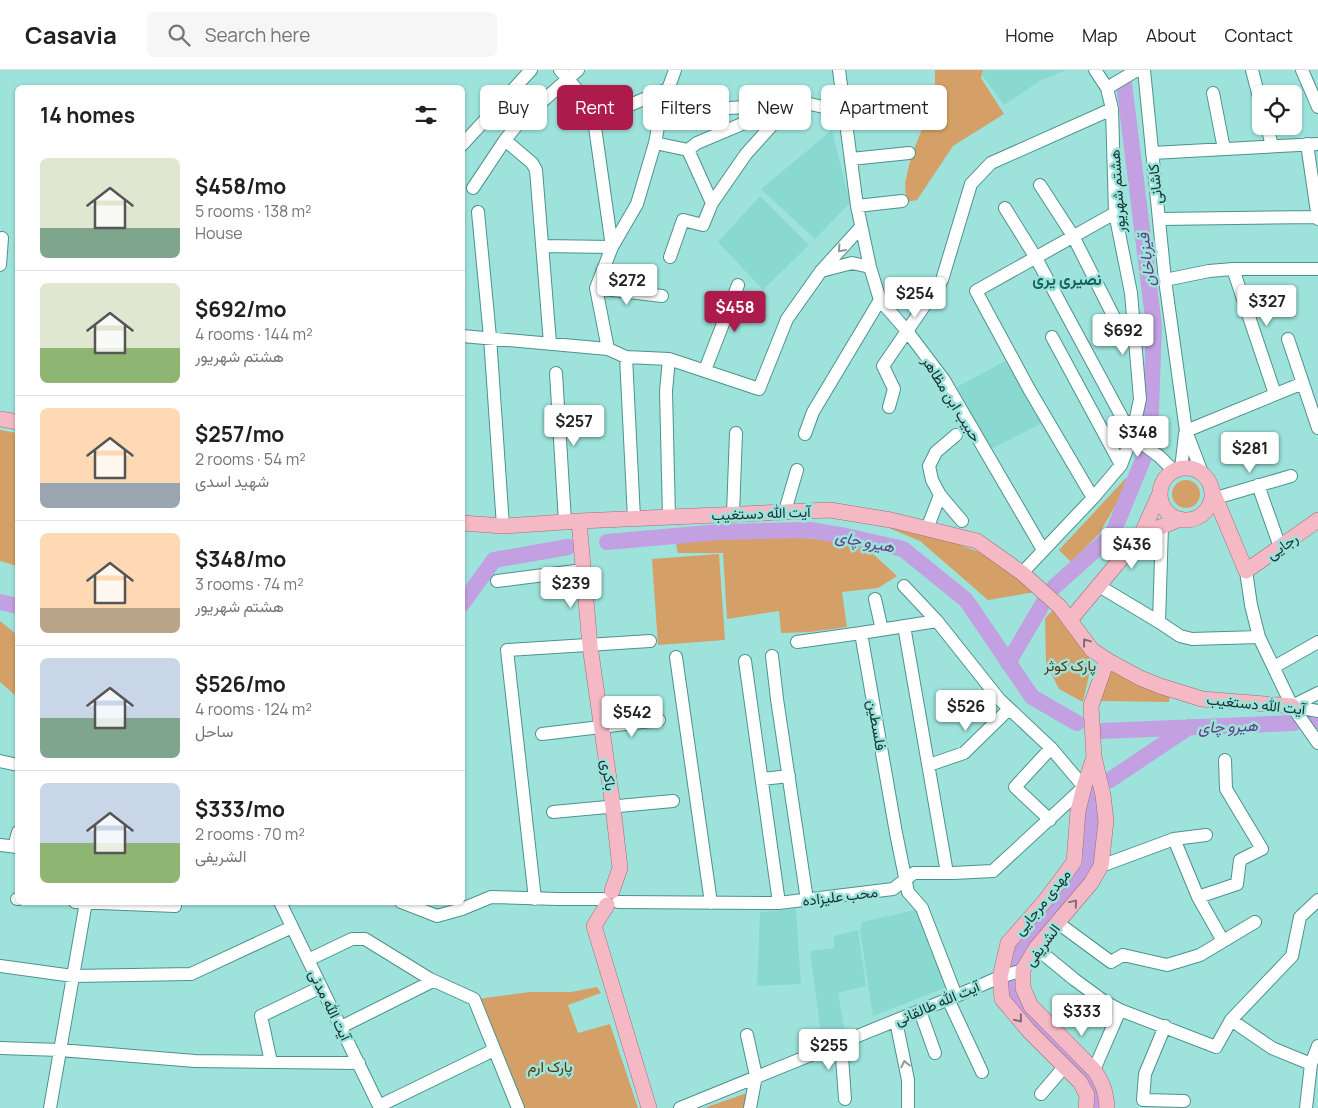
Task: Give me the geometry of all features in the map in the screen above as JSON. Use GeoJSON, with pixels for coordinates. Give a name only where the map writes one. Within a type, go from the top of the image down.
{"type":"FeatureCollection","features":[{"type":"Feature","properties":{"kind":"main road"},"geometry":{"type":"LineString","coordinates":[[0,419],[15,422]]}},
{"type":"Feature","properties":{"kind":"main road"},"geometry":{"type":"LineString","coordinates":[[1070,620],[1141,535],[1160,493],[1162,484],[1167,477],[1178,470],[1188,468],[1202,473],[1210,483],[1246,571]]}},
{"type":"Feature","properties":{"kind":"main road"},"geometry":{"type":"LineString","coordinates":[[1160,493],[1165,509],[1180,519],[1187,520],[1201,515],[1224,517]]}},
{"type":"Feature","properties":{"kind":"main road"},"geometry":{"type":"LineString","coordinates":[[1201,515],[1210,504],[1214,494]]}},
{"type":"Feature","properties":{"kind":"main road","name":"آیت الله دستغیب"},"geometry":{"type":"LineString","coordinates":[[465,523],[503,526],[572,521],[830,510],[891,520],[977,541],[1022,573],[1060,607],[1092,650],[1107,660],[1160,686],[1202,700],[1296,710]]}},
{"type":"Feature","properties":{"kind":"main road"},"geometry":{"type":"LineString","coordinates":[[1141,535],[1180,519]]}},
{"type":"Feature","properties":{"kind":"main road","name":"رجایی"},"geometry":{"type":"LineString","coordinates":[[1246,571],[1318,520]]}},
{"type":"Feature","properties":{"kind":"main road","name":"باکری"},"geometry":{"type":"LineString","coordinates":[[572,521],[583,570],[590,646],[614,807],[620,868],[610,899],[594,926],[649,1108]]}},
{"type":"Feature","properties":{"kind":"main road"},"geometry":{"type":"LineString","coordinates":[[1094,757],[1091,706],[1107,660]]}},
{"type":"Feature","properties":{"kind":"main road","name":"مهدی مرجایی"},"geometry":{"type":"LineString","coordinates":[[1086,1108],[1087,1094],[1080,1082],[1029,1032],[1002,999],[1000,977],[1008,943],[1045,901],[1074,862],[1078,810],[1094,757]]}},
{"type":"Feature","properties":{"kind":"main road","name":"الشریفی"},"geometry":{"type":"LineString","coordinates":[[1094,757],[1104,795],[1106,821],[1101,866],[1091,884],[1036,948],[1023,970],[1023,988],[1032,1006],[1094,1070],[1106,1092],[1107,1108]]}},
{"type":"Feature","properties":{"kind":"street"},"geometry":{"type":"LineString","coordinates":[[465,143],[531,70]]}},
{"type":"Feature","properties":{"kind":"street"},"geometry":{"type":"LineString","coordinates":[[669,85],[675,70]]}},
{"type":"Feature","properties":{"kind":"street","name":"حبیب ابن مظاهر"},"geometry":{"type":"LineString","coordinates":[[839,70],[842,85]]}},
{"type":"Feature","properties":{"kind":"street","name":"هشتم شهریور"},"geometry":{"type":"LineString","coordinates":[[1022,573],[1093,498],[1121,465],[1132,436],[1140,399],[1132,293],[1115,212],[1112,109],[1107,88],[1095,70]]}},
{"type":"Feature","properties":{"kind":"street"},"geometry":{"type":"LineString","coordinates":[[1107,88],[1137,70]]}},
{"type":"Feature","properties":{"kind":"street","name":"کاشانی"},"geometry":{"type":"LineString","coordinates":[[1144,70],[1165,280],[1186,432],[1202,473]]}},
{"type":"Feature","properties":{"kind":"street"},"geometry":{"type":"LineString","coordinates":[[1252,70],[1256,85]]}},
{"type":"Feature","properties":{"kind":"street"},"geometry":{"type":"LineString","coordinates":[[1302,70],[1318,107]]}},
{"type":"Feature","properties":{"kind":"street"},"geometry":{"type":"LineString","coordinates":[[473,188],[505,140],[521,120],[569,73],[576,85]]}},
{"type":"Feature","properties":{"kind":"street"},"geometry":{"type":"LineString","coordinates":[[1213,93],[1224,149]]}},
{"type":"Feature","properties":{"kind":"street"},"geometry":{"type":"LineString","coordinates":[[888,407],[894,389],[884,366],[942,280],[971,184],[991,164],[1112,109]]}},
{"type":"Feature","properties":{"kind":"street"},"geometry":{"type":"LineString","coordinates":[[655,143],[688,150],[697,144],[739,126]]}},
{"type":"Feature","properties":{"kind":"street"},"geometry":{"type":"LineString","coordinates":[[595,130],[612,248]]}},
{"type":"Feature","properties":{"kind":"street"},"geometry":{"type":"LineString","coordinates":[[608,349],[596,288],[612,248],[637,204],[657,130]]}},
{"type":"Feature","properties":{"kind":"street"},"geometry":{"type":"LineString","coordinates":[[670,258],[684,220],[703,225],[712,203],[746,154],[768,130]]}},
{"type":"Feature","properties":{"kind":"street","name":"حبیب ابن مظاهر"},"geometry":{"type":"LineString","coordinates":[[848,130],[857,206],[870,268],[880,300],[907,331],[944,380],[1043,550]]}},
{"type":"Feature","properties":{"kind":"street"},"geometry":{"type":"LineString","coordinates":[[1269,135],[1272,146]]}},
{"type":"Feature","properties":{"kind":"street"},"geometry":{"type":"LineString","coordinates":[[505,140],[535,166],[550,343]]}},
{"type":"Feature","properties":{"kind":"street"},"geometry":{"type":"LineString","coordinates":[[1152,153],[1313,144],[1318,218],[1159,219]]}},
{"type":"Feature","properties":{"kind":"street"},"geometry":{"type":"LineString","coordinates":[[688,150],[712,203]]}},
{"type":"Feature","properties":{"kind":"street"},"geometry":{"type":"LineString","coordinates":[[851,159],[909,153]]}},
{"type":"Feature","properties":{"kind":"street"},"geometry":{"type":"LineString","coordinates":[[1040,185],[1073,236],[1121,331],[1136,339]]}},
{"type":"Feature","properties":{"kind":"street"},"geometry":{"type":"LineString","coordinates":[[857,206],[902,201]]}},
{"type":"Feature","properties":{"kind":"street"},"geometry":{"type":"LineString","coordinates":[[1005,208],[1036,258],[1132,436],[1178,470],[1186,432],[1303,383]]}},
{"type":"Feature","properties":{"kind":"street"},"geometry":{"type":"LineString","coordinates":[[478,212],[490,337],[503,526]]}},
{"type":"Feature","properties":{"kind":"street"},"geometry":{"type":"LineString","coordinates":[[1093,498],[976,291],[1115,212]]}},
{"type":"Feature","properties":{"kind":"street"},"geometry":{"type":"LineString","coordinates":[[465,336],[608,349],[626,357],[669,359],[759,389],[787,319],[821,272],[861,227]]}},
{"type":"Feature","properties":{"kind":"street"},"geometry":{"type":"LineString","coordinates":[[0,265],[2,238]]}},
{"type":"Feature","properties":{"kind":"street"},"geometry":{"type":"LineString","coordinates":[[542,246],[612,248]]}},
{"type":"Feature","properties":{"kind":"street"},"geometry":{"type":"LineString","coordinates":[[821,272],[852,263],[870,268]]}},
{"type":"Feature","properties":{"kind":"street"},"geometry":{"type":"LineString","coordinates":[[1165,280],[1209,271],[1233,269],[1318,269]]}},
{"type":"Feature","properties":{"kind":"street"},"geometry":{"type":"LineString","coordinates":[[1233,269],[1275,394]]}},
{"type":"Feature","properties":{"kind":"street"},"geometry":{"type":"LineString","coordinates":[[705,370],[738,285]]}},
{"type":"Feature","properties":{"kind":"street"},"geometry":{"type":"LineString","coordinates":[[596,288],[662,296]]}},
{"type":"Feature","properties":{"kind":"street"},"geometry":{"type":"LineString","coordinates":[[805,434],[813,412],[880,300]]}},
{"type":"Feature","properties":{"kind":"street"},"geometry":{"type":"LineString","coordinates":[[1052,337],[1121,465]]}},
{"type":"Feature","properties":{"kind":"street"},"geometry":{"type":"LineString","coordinates":[[1288,339],[1318,428]]}},
{"type":"Feature","properties":{"kind":"street"},"geometry":{"type":"LineString","coordinates":[[626,357],[634,518]]}},
{"type":"Feature","properties":{"kind":"street"},"geometry":{"type":"LineString","coordinates":[[669,359],[666,391],[669,517]]}},
{"type":"Feature","properties":{"kind":"street"},"geometry":{"type":"LineString","coordinates":[[556,373],[572,521]]}},
{"type":"Feature","properties":{"kind":"street"},"geometry":{"type":"LineString","coordinates":[[733,514],[736,433]]}},
{"type":"Feature","properties":{"kind":"street"},"geometry":{"type":"LineString","coordinates":[[956,435],[936,452],[929,466],[932,480],[940,495],[962,521]]}},
{"type":"Feature","properties":{"kind":"street"},"geometry":{"type":"LineString","coordinates":[[785,511],[797,470]]}},
{"type":"Feature","properties":{"kind":"street"},"geometry":{"type":"LineString","coordinates":[[1214,494],[1258,486],[1291,476]]}},
{"type":"Feature","properties":{"kind":"street"},"geometry":{"type":"LineString","coordinates":[[1258,486],[1280,547]]}},
{"type":"Feature","properties":{"kind":"street"},"geometry":{"type":"LineString","coordinates":[[927,529],[940,495]]}},
{"type":"Feature","properties":{"kind":"street"},"geometry":{"type":"LineString","coordinates":[[1159,622],[1162,526]]}},
{"type":"Feature","properties":{"kind":"street"},"geometry":{"type":"LineString","coordinates":[[497,581],[583,570]]}},
{"type":"Feature","properties":{"kind":"street"},"geometry":{"type":"LineString","coordinates":[[1246,571],[1251,605],[1259,637],[1296,710],[1318,743]]}},
{"type":"Feature","properties":{"kind":"street"},"geometry":{"type":"LineString","coordinates":[[904,586],[936,622],[999,700],[1052,748],[1084,787]]}},
{"type":"Feature","properties":{"kind":"street"},"geometry":{"type":"LineString","coordinates":[[1099,586],[1180,636],[1192,639],[1259,637]]}},
{"type":"Feature","properties":{"kind":"street"},"geometry":{"type":"LineString","coordinates":[[875,599],[882,630]]}},
{"type":"Feature","properties":{"kind":"street"},"geometry":{"type":"LineString","coordinates":[[797,642],[936,622]]}},
{"type":"Feature","properties":{"kind":"street"},"geometry":{"type":"LineString","coordinates":[[904,626],[948,873]]}},
{"type":"Feature","properties":{"kind":"street","name":"فلسطین"},"geometry":{"type":"LineString","coordinates":[[861,633],[907,886]]}},
{"type":"Feature","properties":{"kind":"street"},"geometry":{"type":"LineString","coordinates":[[535,899],[507,650],[590,646],[650,640]]}},
{"type":"Feature","properties":{"kind":"street"},"geometry":{"type":"LineString","coordinates":[[1274,667],[1318,642]]}},
{"type":"Feature","properties":{"kind":"street"},"geometry":{"type":"LineString","coordinates":[[772,656],[807,900]]}},
{"type":"Feature","properties":{"kind":"street"},"geometry":{"type":"LineString","coordinates":[[676,657],[711,903]]}},
{"type":"Feature","properties":{"kind":"street"},"geometry":{"type":"LineString","coordinates":[[745,662],[779,903]]}},
{"type":"Feature","properties":{"kind":"street"},"geometry":{"type":"LineString","coordinates":[[1296,710],[1318,693]]}},
{"type":"Feature","properties":{"kind":"street"},"geometry":{"type":"LineString","coordinates":[[929,765],[964,753],[1009,709]]}},
{"type":"Feature","properties":{"kind":"street","name":"آیت الله دستغیب"},"geometry":{"type":"LineString","coordinates":[[1296,710],[1318,711]]}},
{"type":"Feature","properties":{"kind":"street"},"geometry":{"type":"LineString","coordinates":[[542,734],[659,720]]}},
{"type":"Feature","properties":{"kind":"street"},"geometry":{"type":"LineString","coordinates":[[1050,820],[1015,786],[1052,748]]}},
{"type":"Feature","properties":{"kind":"street"},"geometry":{"type":"LineString","coordinates":[[1198,898],[1237,884],[1240,860],[1262,849],[1226,789],[1225,760]]}},
{"type":"Feature","properties":{"kind":"street"},"geometry":{"type":"LineString","coordinates":[[0,761],[15,764]]}},
{"type":"Feature","properties":{"kind":"street"},"geometry":{"type":"LineString","coordinates":[[762,779],[789,776]]}},
{"type":"Feature","properties":{"kind":"street","name":"محب علیزاده"},"geometry":{"type":"LineString","coordinates":[[409,905],[437,916],[462,909],[491,897],[779,903],[892,889],[907,886],[914,873],[993,871],[1084,787]]}},
{"type":"Feature","properties":{"kind":"street"},"geometry":{"type":"LineString","coordinates":[[553,812],[673,801]]}},
{"type":"Feature","properties":{"kind":"street"},"geometry":{"type":"LineString","coordinates":[[1101,866],[1174,839],[1206,835]]}},
{"type":"Feature","properties":{"kind":"street"},"geometry":{"type":"LineString","coordinates":[[1174,839],[1198,898],[1222,941]]}},
{"type":"Feature","properties":{"kind":"street"},"geometry":{"type":"LineString","coordinates":[[0,845],[15,847]]}},
{"type":"Feature","properties":{"kind":"street"},"geometry":{"type":"LineString","coordinates":[[907,886],[922,908],[952,998],[982,1072]]}},
{"type":"Feature","properties":{"kind":"street"},"geometry":{"type":"LineString","coordinates":[[1036,948],[1105,1002],[1120,1010],[1216,1047],[1231,1020],[1292,956],[1300,917],[1318,900]]}},
{"type":"Feature","properties":{"kind":"street"},"geometry":{"type":"LineString","coordinates":[[50,1108],[86,905]]}},
{"type":"Feature","properties":{"kind":"street"},"geometry":{"type":"LineString","coordinates":[[146,905],[176,906]]}},
{"type":"Feature","properties":{"kind":"street","name":"آیت‌ الله مدنی"},"geometry":{"type":"LineString","coordinates":[[281,905],[380,1107]]}},
{"type":"Feature","properties":{"kind":"street"},"geometry":{"type":"LineString","coordinates":[[1058,923],[1110,962],[1123,955],[1167,965],[1200,955],[1255,922]]}},
{"type":"Feature","properties":{"kind":"street"},"geometry":{"type":"LineString","coordinates":[[0,966],[72,976],[191,974],[292,927]]}},
{"type":"Feature","properties":{"kind":"street"},"geometry":{"type":"LineString","coordinates":[[308,960],[352,939],[365,939],[433,980],[474,999],[518,1108]]}},
{"type":"Feature","properties":{"kind":"street","name":"آیت الله طالقانی"},"geometry":{"type":"LineString","coordinates":[[680,1108],[1000,977],[1023,970]]}},
{"type":"Feature","properties":{"kind":"street"},"geometry":{"type":"LineString","coordinates":[[341,1027],[433,980]]}},
{"type":"Feature","properties":{"kind":"street"},"geometry":{"type":"LineString","coordinates":[[271,1062],[261,1016],[321,987]]}},
{"type":"Feature","properties":{"kind":"street"},"geometry":{"type":"LineString","coordinates":[[1094,1070],[1120,1010]]}},
{"type":"Feature","properties":{"kind":"street"},"geometry":{"type":"LineString","coordinates":[[920,1011],[936,1053]]}},
{"type":"Feature","properties":{"kind":"street"},"geometry":{"type":"LineString","coordinates":[[1231,1020],[1272,1048],[1311,1064]]}},
{"type":"Feature","properties":{"kind":"street"},"geometry":{"type":"LineString","coordinates":[[896,1021],[908,1080],[908,1108]]}},
{"type":"Feature","properties":{"kind":"street"},"geometry":{"type":"LineString","coordinates":[[1165,1026],[1145,1074],[1143,1100],[1184,1101]]}},
{"type":"Feature","properties":{"kind":"street"},"geometry":{"type":"LineString","coordinates":[[747,1035],[756,1076],[750,1108]]}},
{"type":"Feature","properties":{"kind":"street"},"geometry":{"type":"LineString","coordinates":[[841,1043],[845,1098]]}},
{"type":"Feature","properties":{"kind":"street"},"geometry":{"type":"LineString","coordinates":[[1310,1107],[1311,1064],[1318,1046]]}},
{"type":"Feature","properties":{"kind":"street"},"geometry":{"type":"LineString","coordinates":[[0,1048],[60,1050],[195,1061],[358,1063]]}},
{"type":"Feature","properties":{"kind":"street"},"geometry":{"type":"LineString","coordinates":[[380,1107],[494,1050]]}},
{"type":"Feature","properties":{"kind":"street"},"geometry":{"type":"LineString","coordinates":[[1041,1094],[1064,1067]]}},
{"type":"Feature","properties":{"kind":"shaded area"},"geometry":{"type":"Polygon","coordinates":[[[984,70],[1067,70],[1041,80],[1004,105],[982,75],[984,70]]]}},
{"type":"Feature","properties":{"kind":"shaded area"},"geometry":{"type":"Polygon","coordinates":[[[832,130],[850,203],[815,239],[761,189],[832,130]]]}},
{"type":"Feature","properties":{"kind":"shaded area"},"geometry":{"type":"Polygon","coordinates":[[[760,196],[809,245],[763,290],[718,242],[760,196]]]}},
{"type":"Feature","properties":{"kind":"shaded area"},"geometry":{"type":"Polygon","coordinates":[[[1005,361],[1042,423],[991,449],[957,387],[1005,361]]]}},
{"type":"Feature","properties":{"kind":"shaded area"},"geometry":{"type":"Polygon","coordinates":[[[796,909],[801,984],[757,986],[760,912],[796,909]]]}},
{"type":"Feature","properties":{"kind":"shaded area"},"geometry":{"type":"Polygon","coordinates":[[[919,909],[950,986],[873,1016],[860,931],[862,922],[919,909]]]}},
{"type":"Feature","properties":{"kind":"shaded area"},"geometry":{"type":"Polygon","coordinates":[[[858,930],[866,986],[838,993],[845,1032],[822,1042],[810,951],[834,948],[834,936],[858,930]]]}},
{"type":"Feature","properties":{"kind":"green space"},"geometry":{"type":"Polygon","coordinates":[[[935,70],[983,70],[981,78],[1004,114],[953,146],[917,200],[906,202],[905,183],[911,157],[922,130],[947,130],[947,85],[935,85],[935,70]]]}},
{"type":"Feature","properties":{"kind":"green space"},"geometry":{"type":"Polygon","coordinates":[[[0,430],[15,433],[15,565],[0,561],[0,430]]]}},
{"type":"Feature","properties":{"kind":"green space"},"geometry":{"type":"Polygon","coordinates":[[[1126,478],[1129,482],[1099,534],[1071,562],[1059,550],[1126,478]]]}},
{"type":"Feature","properties":{"kind":"green space"},"geometry":{"type":"Polygon","coordinates":[[[1186,480],[1196,484],[1200,494],[1196,504],[1186,508],[1176,504],[1172,494],[1176,484],[1186,480]]]}},
{"type":"Feature","properties":{"kind":"green space"},"geometry":{"type":"Polygon","coordinates":[[[882,525],[929,534],[982,553],[1042,591],[988,600],[920,541],[882,525]]]}},
{"type":"Feature","properties":{"kind":"green space"},"geometry":{"type":"Polygon","coordinates":[[[781,536],[847,542],[870,551],[897,576],[878,588],[842,592],[847,627],[810,632],[781,633],[779,611],[727,619],[723,553],[678,553],[675,540],[781,536]]]}},
{"type":"Feature","properties":{"kind":"green space"},"geometry":{"type":"Polygon","coordinates":[[[719,554],[725,640],[658,645],[652,559],[719,554]]]}},
{"type":"Feature","properties":{"kind":"green space","name":"پارک کوثر"},"geometry":{"type":"Polygon","coordinates":[[[1055,608],[1092,662],[1083,702],[1059,689],[1046,663],[1045,618],[1055,608]]]}},
{"type":"Feature","properties":{"kind":"green space"},"geometry":{"type":"Polygon","coordinates":[[[0,621],[15,633],[15,695],[0,682],[0,621]]]}},
{"type":"Feature","properties":{"kind":"green space"},"geometry":{"type":"Polygon","coordinates":[[[1109,668],[1170,696],[1169,702],[1101,701],[1109,668]]]}},
{"type":"Feature","properties":{"kind":"green space","name":"پارک ارم"},"geometry":{"type":"Polygon","coordinates":[[[597,987],[601,993],[568,1005],[578,1033],[610,1024],[638,1108],[520,1108],[478,999],[529,992],[571,992],[597,987]]]}},
{"type":"Feature","properties":{"kind":"green space"},"geometry":{"type":"Polygon","coordinates":[[[750,1092],[746,1108],[704,1108],[750,1092]]]}},
{"type":"Feature","properties":{"kind":"waterway","name":"قیزباخان"},"geometry":{"type":"LineString","coordinates":[[1124,83],[1154,326],[1150,437]]}},
{"type":"Feature","properties":{"kind":"waterway","name":"قیزباخان"},"geometry":{"type":"LineString","coordinates":[[1054,587],[1112,535],[1147,450]]}},
{"type":"Feature","properties":{"kind":"waterway","name":"هیرو چای"},"geometry":{"type":"LineString","coordinates":[[607,542],[720,532],[810,530],[903,549],[966,600],[1032,697],[1077,723]]}},
{"type":"Feature","properties":{"kind":"waterway","name":"هیرو چای"},"geometry":{"type":"LineString","coordinates":[[465,600],[494,560],[568,547]]}},
{"type":"Feature","properties":{"kind":"waterway"},"geometry":{"type":"LineString","coordinates":[[1008,663],[1048,595]]}},
{"type":"Feature","properties":{"kind":"waterway","name":"هیرو چای"},"geometry":{"type":"LineString","coordinates":[[0,602],[15,605]]}},
{"type":"Feature","properties":{"kind":"waterway","name":"هیرو چای"},"geometry":{"type":"LineString","coordinates":[[1102,731],[1294,723]]}},
{"type":"Feature","properties":{"kind":"waterway"},"geometry":{"type":"LineString","coordinates":[[1110,780],[1189,727]]}},
{"type":"Feature","properties":{"kind":"waterway"},"geometry":{"type":"LineString","coordinates":[[1015,965],[1029,937],[1090,868],[1094,791]]}},
{"type":"Feature","properties":{"kind":"waterway"},"geometry":{"type":"LineString","coordinates":[[1010,983],[1047,1043],[1082,1072],[1096,1102],[1094,1108]]}},
{"type":"Feature","properties":{"kind":"district","name":"نصیری یری"},"geometry":{"type":"Point","coordinates":[1067,279]}}]}
